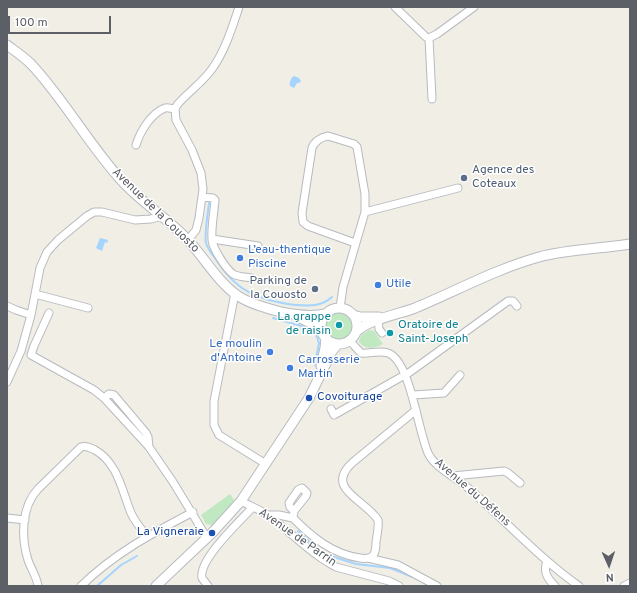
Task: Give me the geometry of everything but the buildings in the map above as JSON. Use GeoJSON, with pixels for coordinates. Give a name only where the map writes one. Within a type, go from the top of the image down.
{"type":"FeatureCollection","features":[{"type":"Feature","properties":{"kind":"main road","name":"Avenue de la Couosto"},"geometry":{"type":"LineString","coordinates":[[7,45],[30,62],[122,181],[147,205],[162,216],[188,240],[235,294],[260,306],[291,314],[315,316],[326,314]]}},
{"type":"Feature","properties":{"kind":"main road"},"geometry":{"type":"LineString","coordinates":[[156,586],[207,538],[241,501],[309,398],[332,351],[338,344],[349,340],[363,326],[378,319],[392,316],[414,308],[500,270],[526,261],[558,253],[630,244]]}},
{"type":"Feature","properties":{"kind":"main road"},"geometry":{"type":"LineString","coordinates":[[338,344],[329,341],[321,328],[326,314],[331,310],[340,308],[361,318],[378,319]]}},
{"type":"Feature","properties":{"kind":"main road","name":"Avenue de la Couosto"},"geometry":{"type":"LineString","coordinates":[[291,314],[321,328]]}},
{"type":"Feature","properties":{"kind":"main road"},"geometry":{"type":"LineString","coordinates":[[353,315],[356,323],[356,332]]}},
{"type":"Feature","properties":{"kind":"main road"},"geometry":{"type":"LineString","coordinates":[[319,377],[326,338]]}},
{"type":"Feature","properties":{"kind":"street"},"geometry":{"type":"LineString","coordinates":[[188,240],[196,230],[200,214],[202,197],[201,173],[192,150],[176,120],[175,109],[177,104],[212,69],[226,41],[239,7]]}},
{"type":"Feature","properties":{"kind":"street"},"geometry":{"type":"LineString","coordinates":[[395,7],[426,37],[429,38]]}},
{"type":"Feature","properties":{"kind":"street"},"geometry":{"type":"LineString","coordinates":[[429,38],[437,34],[474,7]]}},
{"type":"Feature","properties":{"kind":"street"},"geometry":{"type":"LineString","coordinates":[[429,38],[432,99]]}},
{"type":"Feature","properties":{"kind":"street"},"geometry":{"type":"LineString","coordinates":[[136,145],[141,132],[150,120],[164,109],[175,109]]}},
{"type":"Feature","properties":{"kind":"street"},"geometry":{"type":"LineString","coordinates":[[340,308],[343,287],[365,212],[365,194],[358,148],[354,144],[328,136],[324,137],[314,143],[312,148],[302,218],[303,222],[308,226],[355,243]]}},
{"type":"Feature","properties":{"kind":"street"},"geometry":{"type":"LineString","coordinates":[[365,212],[458,188]]}},
{"type":"Feature","properties":{"kind":"street"},"geometry":{"type":"LineString","coordinates":[[202,197],[213,198],[215,200],[212,239],[214,247],[230,271],[237,276],[252,278]]}},
{"type":"Feature","properties":{"kind":"street"},"geometry":{"type":"LineString","coordinates":[[7,382],[21,351],[31,315],[40,268],[47,252],[62,236],[91,214],[102,212],[135,220],[151,219],[162,216]]}},
{"type":"Feature","properties":{"kind":"street"},"geometry":{"type":"LineString","coordinates":[[212,239],[258,246]]}},
{"type":"Feature","properties":{"kind":"street"},"geometry":{"type":"LineString","coordinates":[[35,294],[88,308]]}},
{"type":"Feature","properties":{"kind":"street"},"geometry":{"type":"LineString","coordinates":[[235,294],[214,402],[214,425],[219,435],[266,464]]}},
{"type":"Feature","properties":{"kind":"street"},"geometry":{"type":"LineString","coordinates":[[331,409],[334,415],[405,375],[508,301],[512,301],[517,306]]}},
{"type":"Feature","properties":{"kind":"street"},"geometry":{"type":"LineString","coordinates":[[7,306],[31,315]]}},
{"type":"Feature","properties":{"kind":"street"},"geometry":{"type":"LineString","coordinates":[[49,313],[31,355],[94,390],[104,398],[149,447],[193,512],[207,538]]}},
{"type":"Feature","properties":{"kind":"street"},"geometry":{"type":"LineString","coordinates":[[378,319],[379,329],[382,333]]}},
{"type":"Feature","properties":{"kind":"street","name":"Avenue du Défens"},"geometry":{"type":"LineString","coordinates":[[349,340],[361,353],[384,352],[391,354],[396,359],[405,375],[413,395],[423,438],[430,456],[437,464],[488,505],[547,561],[579,586]]}},
{"type":"Feature","properties":{"kind":"street"},"geometry":{"type":"LineString","coordinates":[[413,395],[444,393],[460,375]]}},
{"type":"Feature","properties":{"kind":"street"},"geometry":{"type":"LineString","coordinates":[[368,558],[374,553],[378,522],[374,515],[343,486],[343,472],[416,410]]}},
{"type":"Feature","properties":{"kind":"street"},"geometry":{"type":"LineString","coordinates":[[38,586],[24,544],[25,520],[29,501],[33,494],[78,449],[84,446],[98,452],[110,463],[119,478],[132,514],[147,536]]}},
{"type":"Feature","properties":{"kind":"street"},"geometry":{"type":"LineString","coordinates":[[453,476],[504,471],[520,483]]}},
{"type":"Feature","properties":{"kind":"street"},"geometry":{"type":"LineString","coordinates":[[294,514],[306,496],[305,491],[302,488],[298,490],[289,503],[290,507],[294,514],[308,532],[326,546],[349,556],[368,558],[398,566],[437,586]]}},
{"type":"Feature","properties":{"kind":"street","name":"Avenue de Parrin"},"geometry":{"type":"LineString","coordinates":[[241,501],[268,515],[330,564],[336,567],[389,581],[399,586]]}},
{"type":"Feature","properties":{"kind":"street"},"geometry":{"type":"LineString","coordinates":[[208,586],[202,578],[202,568],[220,542],[253,507]]}},
{"type":"Feature","properties":{"kind":"street"},"geometry":{"type":"LineString","coordinates":[[81,586],[100,569],[147,536],[193,512]]}},
{"type":"Feature","properties":{"kind":"street"},"geometry":{"type":"LineString","coordinates":[[268,515],[294,514]]}},
{"type":"Feature","properties":{"kind":"street"},"geometry":{"type":"LineString","coordinates":[[7,518],[25,520]]}},
{"type":"Feature","properties":{"kind":"street"},"geometry":{"type":"LineString","coordinates":[[547,561],[545,566],[546,573],[555,586]]}},
{"type":"Feature","properties":{"kind":"street"},"geometry":{"type":"LineString","coordinates":[[624,586],[630,583]]}},
{"type":"Feature","properties":{"kind":"green space"},"geometry":{"type":"Polygon","coordinates":[[[339,313],[348,317],[352,326],[348,335],[339,339],[330,335],[326,326],[330,317],[339,313]]]}},
{"type":"Feature","properties":{"kind":"green space"},"geometry":{"type":"Polygon","coordinates":[[[370,330],[374,331],[383,344],[377,347],[368,348],[359,342],[362,334],[370,330]]]}},
{"type":"Feature","properties":{"kind":"green space"},"geometry":{"type":"Polygon","coordinates":[[[230,494],[236,503],[216,526],[206,524],[201,515],[230,494]]]}},
{"type":"Feature","properties":{"kind":"water"},"geometry":{"type":"Polygon","coordinates":[[[294,76],[299,78],[301,81],[297,83],[294,88],[290,86],[290,80],[294,76]]]}},
{"type":"Feature","properties":{"kind":"water"},"geometry":{"type":"Polygon","coordinates":[[[100,238],[108,240],[107,243],[105,242],[102,251],[96,248],[100,238]]]}},
{"type":"Feature","properties":{"kind":"waterway"},"geometry":{"type":"LineString","coordinates":[[209,203],[205,235],[207,246],[225,272],[241,288],[271,301],[295,305],[310,306],[324,303],[332,297]]}},
{"type":"Feature","properties":{"kind":"waterway"},"geometry":{"type":"LineString","coordinates":[[273,318],[312,329],[319,343],[315,365]]}},
{"type":"Feature","properties":{"kind":"waterway"},"geometry":{"type":"LineString","coordinates":[[298,531],[316,548],[328,555],[356,564],[390,568],[418,579]]}},
{"type":"Feature","properties":{"kind":"waterway"},"geometry":{"type":"LineString","coordinates":[[97,586],[121,565],[137,556]]}},
{"type":"Feature","properties":{"kind":"place","name":"Agence des Coteaux"},"geometry":{"type":"Point","coordinates":[464,178]}},
{"type":"Feature","properties":{"kind":"place","name":"L’eau-thentique Piscine"},"geometry":{"type":"Point","coordinates":[240,258]}},
{"type":"Feature","properties":{"kind":"place","name":"Utile"},"geometry":{"type":"Point","coordinates":[378,285]}},
{"type":"Feature","properties":{"kind":"place","name":"Parking de la Couosto"},"geometry":{"type":"Point","coordinates":[315,289]}},
{"type":"Feature","properties":{"kind":"place","name":"La grappe de raisin"},"geometry":{"type":"Point","coordinates":[339,325]}},
{"type":"Feature","properties":{"kind":"place","name":"Oratoire de Saint-Joseph"},"geometry":{"type":"Point","coordinates":[390,333]}},
{"type":"Feature","properties":{"kind":"place","name":"Le moulin d'Antoine"},"geometry":{"type":"Point","coordinates":[270,352]}},
{"type":"Feature","properties":{"kind":"place","name":"Carrosserie Martin"},"geometry":{"type":"Point","coordinates":[290,368]}},
{"type":"Feature","properties":{"kind":"place","name":"Covoiturage"},"geometry":{"type":"Point","coordinates":[309,398]}},
{"type":"Feature","properties":{"kind":"place","name":"La Vigneraie"},"geometry":{"type":"Point","coordinates":[212,533]}}]}
